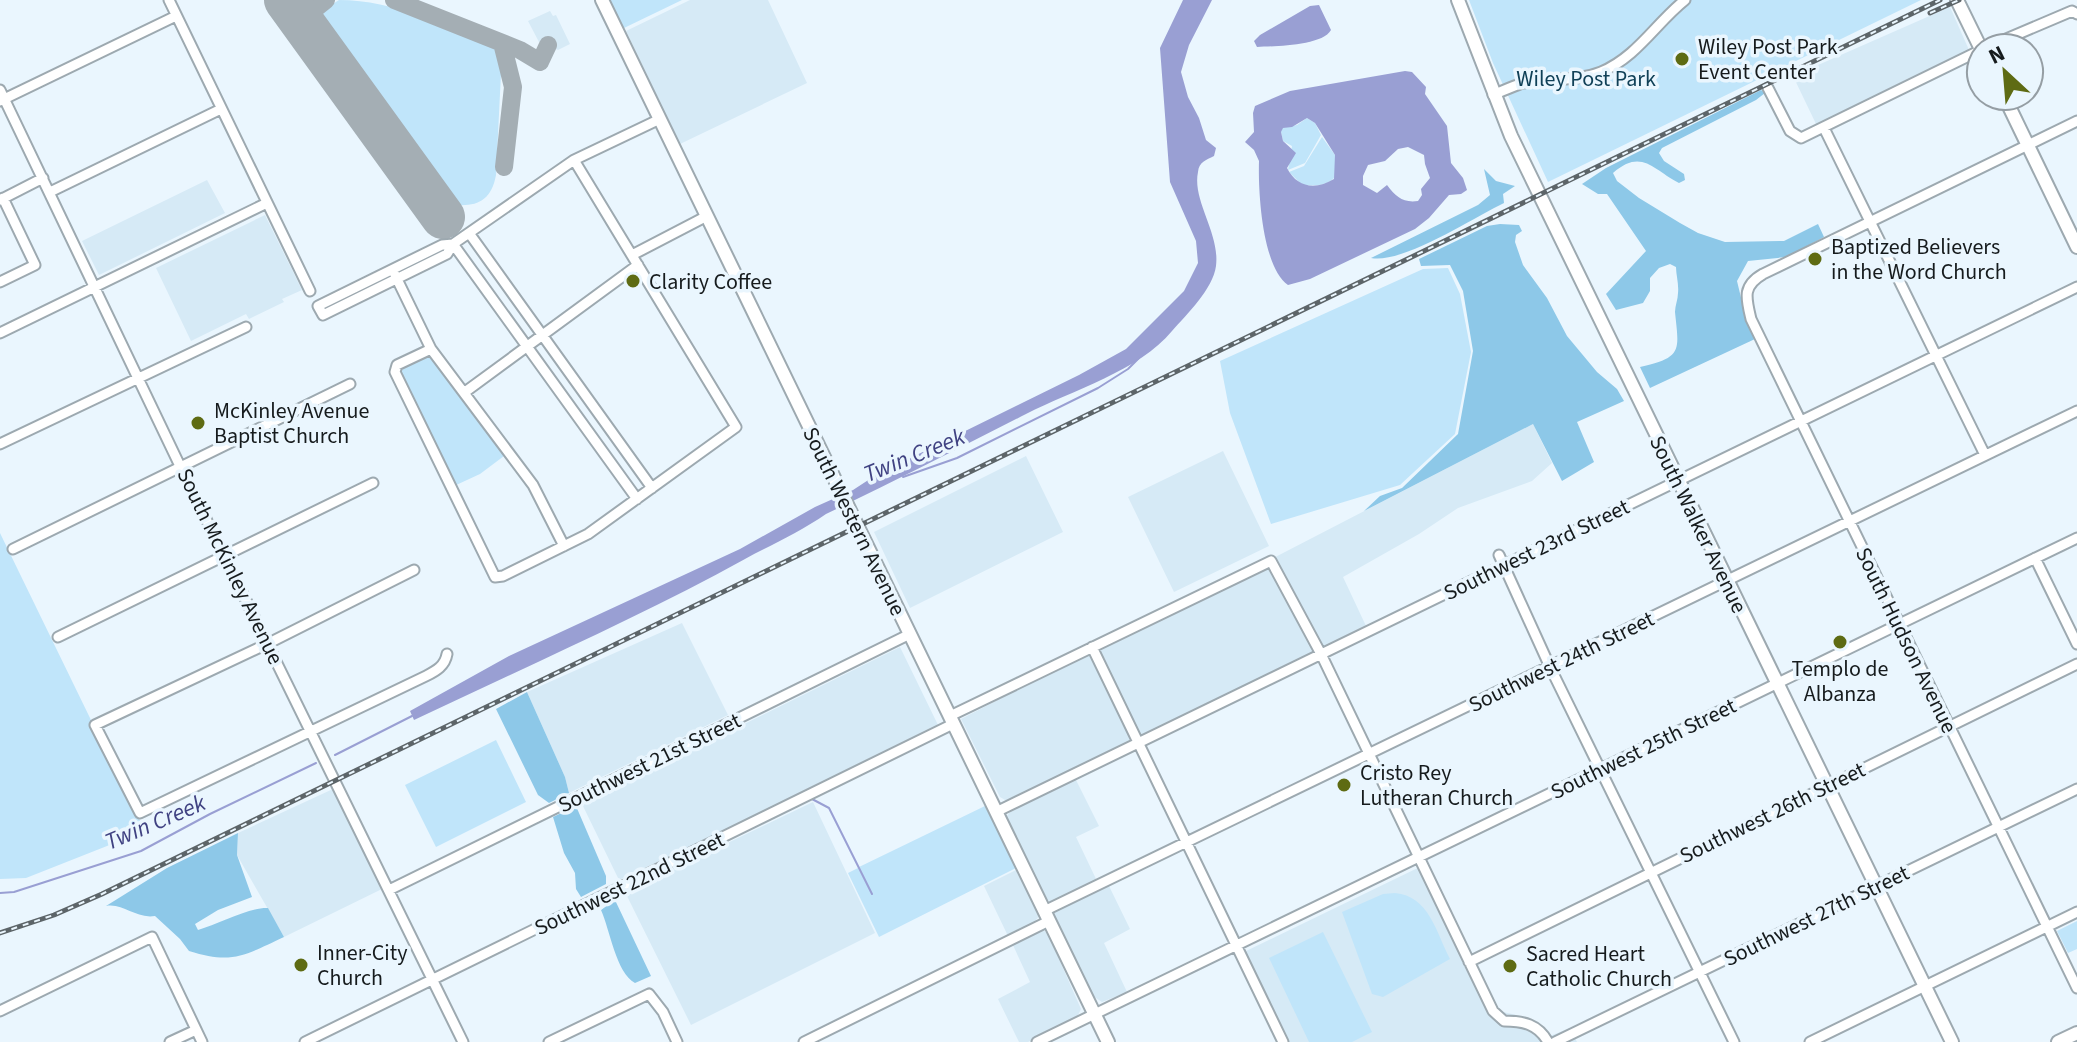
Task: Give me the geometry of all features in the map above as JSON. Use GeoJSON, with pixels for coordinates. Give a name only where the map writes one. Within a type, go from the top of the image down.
{"type":"FeatureCollection","features":[{"type":"Feature","properties":{"kind":"main road","name":"South Western Avenue"},"geometry":{"type":"LineString","coordinates":[[602,0],[1108,1042]]}},
{"type":"Feature","properties":{"kind":"main road","name":"South Walker Avenue"},"geometry":{"type":"LineString","coordinates":[[1458,0],[1493,95],[1952,1042]]}},
{"type":"Feature","properties":{"kind":"main road"},"geometry":{"type":"LineString","coordinates":[[1957,0],[1973,32]]}},
{"type":"Feature","properties":{"kind":"main road"},"geometry":{"type":"LineString","coordinates":[[2012,112],[2077,247]]}},
{"type":"Feature","properties":{"kind":"main road"},"geometry":{"type":"LineString","coordinates":[[2058,1042],[2077,1033]]}},
{"type":"Feature","properties":{"kind":"street"},"geometry":{"type":"LineString","coordinates":[[169,0],[310,291]]}},
{"type":"Feature","properties":{"kind":"street"},"geometry":{"type":"LineString","coordinates":[[1493,95],[1517,84],[1540,80],[1567,81],[1603,71],[1634,52],[1685,0]]}},
{"type":"Feature","properties":{"kind":"street"},"geometry":{"type":"LineString","coordinates":[[2022,32],[2072,11],[2077,14]]}},
{"type":"Feature","properties":{"kind":"street"},"geometry":{"type":"LineString","coordinates":[[2,97],[176,16]]}},
{"type":"Feature","properties":{"kind":"street"},"geometry":{"type":"LineString","coordinates":[[1768,88],[1794,136],[1804,137],[1965,58]]}},
{"type":"Feature","properties":{"kind":"street","name":"South McKinley Avenue"},"geometry":{"type":"LineString","coordinates":[[2,97],[463,1042]]}},
{"type":"Feature","properties":{"kind":"street"},"geometry":{"type":"LineString","coordinates":[[50,192],[221,109]]}},
{"type":"Feature","properties":{"kind":"street"},"geometry":{"type":"LineString","coordinates":[[395,274],[318,306],[323,315],[420,261],[442,245],[453,244],[574,160],[660,119]]}},
{"type":"Feature","properties":{"kind":"street"},"geometry":{"type":"LineString","coordinates":[[1870,220],[2077,121]]}},
{"type":"Feature","properties":{"kind":"street"},"geometry":{"type":"LineString","coordinates":[[1824,128],[1985,455]]}},
{"type":"Feature","properties":{"kind":"street"},"geometry":{"type":"LineString","coordinates":[[431,349],[394,369],[492,574],[503,576],[588,534],[736,427],[574,160]]}},
{"type":"Feature","properties":{"kind":"street"},"geometry":{"type":"LineString","coordinates":[[0,282],[35,265],[1,199],[43,178]]}},
{"type":"Feature","properties":{"kind":"street"},"geometry":{"type":"LineString","coordinates":[[0,333],[267,203]]}},
{"type":"Feature","properties":{"kind":"street"},"geometry":{"type":"LineString","coordinates":[[632,255],[707,216]]}},
{"type":"Feature","properties":{"kind":"street","name":"South Hudson Avenue"},"geometry":{"type":"LineString","coordinates":[[1870,220],[1752,280],[1746,298],[1751,319],[2077,988]]}},
{"type":"Feature","properties":{"kind":"street"},"geometry":{"type":"LineString","coordinates":[[469,233],[652,488]]}},
{"type":"Feature","properties":{"kind":"street"},"geometry":{"type":"LineString","coordinates":[[453,244],[637,499]]}},
{"type":"Feature","properties":{"kind":"street"},"geometry":{"type":"LineString","coordinates":[[465,392],[638,265]]}},
{"type":"Feature","properties":{"kind":"street"},"geometry":{"type":"LineString","coordinates":[[395,274],[431,349],[533,485],[564,546]]}},
{"type":"Feature","properties":{"kind":"street","name":"Southwest 23rd Street"},"geometry":{"type":"LineString","coordinates":[[996,812],[1321,654],[1502,560],[1678,481],[2077,287]]}},
{"type":"Feature","properties":{"kind":"street"},"geometry":{"type":"LineString","coordinates":[[0,444],[246,327]]}},
{"type":"Feature","properties":{"kind":"street"},"geometry":{"type":"LineString","coordinates":[[13,549],[350,384]]}},
{"type":"Feature","properties":{"kind":"street","name":"Southwest 24th Street"},"geometry":{"type":"LineString","coordinates":[[804,1042],[1185,843],[2077,411]]}},
{"type":"Feature","properties":{"kind":"street"},"geometry":{"type":"LineString","coordinates":[[58,637],[373,483]]}},
{"type":"Feature","properties":{"kind":"street","name":"Southwest 25th Street"},"geometry":{"type":"LineString","coordinates":[[1037,1042],[2077,538]]}},
{"type":"Feature","properties":{"kind":"street"},"geometry":{"type":"LineString","coordinates":[[2035,558],[2077,644]]}},
{"type":"Feature","properties":{"kind":"street"},"geometry":{"type":"LineString","coordinates":[[1502,560],[1550,667],[1734,1042]]}},
{"type":"Feature","properties":{"kind":"street","name":"Southwest 22nd Street"},"geometry":{"type":"LineString","coordinates":[[305,1042],[952,720],[1092,647],[1271,561],[1321,654]]}},
{"type":"Feature","properties":{"kind":"street"},"geometry":{"type":"LineString","coordinates":[[414,570],[95,725],[140,813],[439,670],[447,654]]}},
{"type":"Feature","properties":{"kind":"street","name":"Southwest 21st Street"},"geometry":{"type":"LineString","coordinates":[[389,890],[910,634]]}},
{"type":"Feature","properties":{"kind":"street"},"geometry":{"type":"LineString","coordinates":[[1092,647],[1283,1042]]}},
{"type":"Feature","properties":{"kind":"street"},"geometry":{"type":"LineString","coordinates":[[1321,654],[1498,1017],[1504,1021],[1523,1021],[1548,1042]]}},
{"type":"Feature","properties":{"kind":"street","name":"Southwest 26th Street"},"geometry":{"type":"LineString","coordinates":[[1469,962],[2077,664]]}},
{"type":"Feature","properties":{"kind":"street","name":"Southwest 27th Street"},"geometry":{"type":"LineString","coordinates":[[1555,1042],[2077,789]]}},
{"type":"Feature","properties":{"kind":"street"},"geometry":{"type":"LineString","coordinates":[[1810,1042],[2077,912]]}},
{"type":"Feature","properties":{"kind":"street"},"geometry":{"type":"LineString","coordinates":[[0,1011],[152,937],[202,1042]]}},
{"type":"Feature","properties":{"kind":"street"},"geometry":{"type":"LineString","coordinates":[[549,1042],[649,994],[663,1012],[677,1042]]}},
{"type":"Feature","properties":{"kind":"street"},"geometry":{"type":"LineString","coordinates":[[170,1042],[196,1030]]}},
{"type":"Feature","properties":{"kind":"shaded area"},"geometry":{"type":"Polygon","coordinates":[[[690,0],[768,0],[807,83],[680,144],[626,31],[690,0]]]}},
{"type":"Feature","properties":{"kind":"shaded area"},"geometry":{"type":"Polygon","coordinates":[[[1183,0],[1212,0],[1189,45],[1181,72],[1206,140],[1216,148],[1214,156],[1200,166],[1197,183],[1214,241],[1216,266],[1210,283],[1198,301],[1158,345],[1124,369],[1026,414],[826,514],[664,602],[414,720],[410,711],[509,656],[740,549],[876,475],[1126,349],[1184,291],[1198,263],[1196,241],[1170,182],[1160,48],[1183,0]]]}},
{"type":"Feature","properties":{"kind":"shaded area"},"geometry":{"type":"Polygon","coordinates":[[[1319,5],[1331,30],[1326,35],[1297,44],[1257,47],[1254,41],[1260,35],[1310,6],[1319,5]]]}},
{"type":"Feature","properties":{"kind":"shaded area"},"geometry":{"type":"Polygon","coordinates":[[[1950,7],[1965,41],[1965,52],[1817,126],[1793,76],[1950,7]]]}},
{"type":"Feature","properties":{"kind":"shaded area"},"geometry":{"type":"Polygon","coordinates":[[[550,11],[553,16],[556,15],[570,44],[558,50],[539,42],[528,21],[550,11]]]}},
{"type":"Feature","properties":{"kind":"shaded area"},"geometry":{"type":"Polygon","coordinates":[[[1412,72],[1426,87],[1425,94],[1447,126],[1451,163],[1463,178],[1467,190],[1449,195],[1415,229],[1310,279],[1288,285],[1279,276],[1267,246],[1259,190],[1259,161],[1254,150],[1245,142],[1254,132],[1255,106],[1290,91],[1412,72]],[[1307,118],[1292,127],[1283,128],[1281,132],[1283,141],[1296,153],[1287,168],[1291,175],[1302,183],[1314,186],[1334,179],[1335,155],[1315,123],[1307,118]],[[1408,147],[1398,149],[1385,161],[1368,165],[1363,185],[1377,193],[1387,185],[1400,198],[1418,201],[1422,195],[1421,189],[1430,178],[1424,155],[1408,147]]]}},
{"type":"Feature","properties":{"kind":"shaded area"},"geometry":{"type":"Polygon","coordinates":[[[1761,90],[1765,93],[1756,100],[1662,148],[1659,153],[1664,161],[1684,174],[1685,180],[1679,183],[1640,162],[1632,162],[1613,173],[1617,181],[1639,198],[1698,233],[1725,242],[1784,241],[1818,224],[1824,237],[1786,257],[1748,261],[1737,281],[1755,339],[1650,388],[1640,367],[1664,360],[1677,344],[1676,267],[1670,264],[1659,268],[1650,278],[1650,291],[1643,303],[1616,310],[1606,294],[1646,251],[1607,194],[1598,194],[1582,184],[1606,168],[1761,90]]]}},
{"type":"Feature","properties":{"kind":"shaded area"},"geometry":{"type":"Polygon","coordinates":[[[1484,169],[1496,181],[1515,186],[1503,194],[1504,203],[1419,247],[1385,258],[1371,258],[1478,205],[1490,195],[1484,169]]]}},
{"type":"Feature","properties":{"kind":"shaded area"},"geometry":{"type":"Polygon","coordinates":[[[207,180],[225,213],[99,275],[82,241],[207,180]]]}},
{"type":"Feature","properties":{"kind":"shaded area"},"geometry":{"type":"Polygon","coordinates":[[[265,215],[302,290],[249,319],[246,314],[191,341],[156,268],[265,215]]]}},
{"type":"Feature","properties":{"kind":"shaded area"},"geometry":{"type":"Polygon","coordinates":[[[1519,225],[1522,231],[1516,235],[1515,242],[1523,265],[1547,298],[1567,336],[1597,372],[1617,389],[1624,401],[1577,422],[1594,462],[1562,481],[1533,424],[1364,511],[1380,496],[1402,488],[1458,434],[1473,351],[1463,291],[1450,265],[1421,266],[1419,259],[1487,226],[1519,225]]]}},
{"type":"Feature","properties":{"kind":"shaded area"},"geometry":{"type":"Polygon","coordinates":[[[1533,424],[1552,463],[1532,481],[1458,508],[1343,577],[1366,626],[1007,801],[1000,797],[961,719],[1533,424]]]}},
{"type":"Feature","properties":{"kind":"shaded area"},"geometry":{"type":"Polygon","coordinates":[[[1223,451],[1269,546],[1174,592],[1128,497],[1223,451]]]}},
{"type":"Feature","properties":{"kind":"shaded area"},"geometry":{"type":"Polygon","coordinates":[[[1026,456],[1063,532],[910,608],[874,532],[1026,456]]]}},
{"type":"Feature","properties":{"kind":"shaded area"},"geometry":{"type":"Polygon","coordinates":[[[682,623],[728,715],[569,793],[565,777],[527,692],[682,623]]]}},
{"type":"Feature","properties":{"kind":"shaded area"},"geometry":{"type":"Polygon","coordinates":[[[900,647],[938,725],[619,880],[582,804],[900,647]]]}},
{"type":"Feature","properties":{"kind":"shaded area"},"geometry":{"type":"Polygon","coordinates":[[[527,692],[565,777],[569,793],[549,803],[538,795],[496,709],[527,692]]]}},
{"type":"Feature","properties":{"kind":"shaded area"},"geometry":{"type":"Polygon","coordinates":[[[1075,778],[1099,826],[1076,837],[1097,881],[1053,903],[1046,899],[1006,817],[1014,807],[1075,778]]]}},
{"type":"Feature","properties":{"kind":"shaded area"},"geometry":{"type":"Polygon","coordinates":[[[333,789],[382,889],[284,937],[237,855],[238,833],[333,789]]]}},
{"type":"Feature","properties":{"kind":"shaded area"},"geometry":{"type":"Polygon","coordinates":[[[813,802],[875,933],[691,1025],[625,892],[813,802]]]}},
{"type":"Feature","properties":{"kind":"shaded area"},"geometry":{"type":"Polygon","coordinates":[[[576,806],[606,876],[606,884],[581,897],[553,817],[576,806]]]}},
{"type":"Feature","properties":{"kind":"shaded area"},"geometry":{"type":"Polygon","coordinates":[[[238,833],[237,855],[252,897],[218,910],[195,924],[198,930],[243,913],[268,908],[284,937],[238,956],[204,955],[189,951],[155,916],[106,906],[167,868],[238,833]]]}},
{"type":"Feature","properties":{"kind":"shaded area"},"geometry":{"type":"Polygon","coordinates":[[[1428,863],[1499,1011],[1529,1018],[1550,1036],[1570,1028],[1577,1042],[1288,1042],[1244,952],[1428,863]]]}},
{"type":"Feature","properties":{"kind":"shaded area"},"geometry":{"type":"Polygon","coordinates":[[[1016,870],[1039,916],[1033,924],[1008,936],[984,886],[1016,870]]]}},
{"type":"Feature","properties":{"kind":"shaded area"},"geometry":{"type":"Polygon","coordinates":[[[1108,884],[1130,929],[1104,943],[1127,992],[1102,1002],[1093,996],[1052,912],[1108,884]]]}},
{"type":"Feature","properties":{"kind":"shaded area"},"geometry":{"type":"Polygon","coordinates":[[[615,900],[651,976],[635,983],[628,978],[618,961],[601,910],[615,900]]]}},
{"type":"Feature","properties":{"kind":"shaded area"},"geometry":{"type":"Polygon","coordinates":[[[1042,929],[1048,934],[1081,1009],[1077,1017],[1028,1042],[1019,1042],[998,999],[1030,982],[1012,943],[1042,929]]]}},
{"type":"Feature","properties":{"kind":"green space"},"geometry":{"type":"Polygon","coordinates":[[[339,0],[400,9],[497,46],[502,53],[496,175],[490,192],[480,202],[448,204],[317,14],[339,0]]]}},
{"type":"Feature","properties":{"kind":"green space"},"geometry":{"type":"Polygon","coordinates":[[[608,0],[682,0],[624,28],[608,0]]]}},
{"type":"Feature","properties":{"kind":"green space","name":"Wiley Post Park"},"geometry":{"type":"Polygon","coordinates":[[[1469,0],[1921,0],[1548,182],[1493,63],[1469,0]]]}},
{"type":"Feature","properties":{"kind":"green space"},"geometry":{"type":"Polygon","coordinates":[[[1307,118],[1315,123],[1321,135],[1305,163],[1288,170],[1292,146],[1283,141],[1282,128],[1297,125],[1307,118]]]}},
{"type":"Feature","properties":{"kind":"green space"},"geometry":{"type":"Polygon","coordinates":[[[1322,137],[1335,155],[1336,176],[1325,184],[1302,185],[1289,172],[1304,166],[1322,137]]]}},
{"type":"Feature","properties":{"kind":"green space"},"geometry":{"type":"Polygon","coordinates":[[[1448,268],[1460,294],[1471,352],[1455,434],[1400,485],[1271,524],[1230,413],[1220,361],[1423,269],[1448,268]]]}},
{"type":"Feature","properties":{"kind":"green space"},"geometry":{"type":"Polygon","coordinates":[[[429,354],[504,456],[480,474],[454,486],[398,372],[400,368],[429,354]]]}},
{"type":"Feature","properties":{"kind":"green space"},"geometry":{"type":"Polygon","coordinates":[[[0,533],[145,831],[26,878],[0,879],[0,533]]]}},
{"type":"Feature","properties":{"kind":"green space"},"geometry":{"type":"Polygon","coordinates":[[[496,740],[526,802],[436,847],[405,785],[496,740]]]}},
{"type":"Feature","properties":{"kind":"green space"},"geometry":{"type":"Polygon","coordinates":[[[985,806],[1016,868],[879,937],[848,873],[858,868],[872,894],[859,867],[985,806]]]}},
{"type":"Feature","properties":{"kind":"green space"},"geometry":{"type":"Polygon","coordinates":[[[1383,894],[1407,896],[1424,908],[1450,959],[1383,997],[1372,994],[1342,912],[1383,894]]]}},
{"type":"Feature","properties":{"kind":"green space"},"geometry":{"type":"Polygon","coordinates":[[[2077,921],[2077,949],[2068,953],[2057,931],[2077,921]]]}},
{"type":"Feature","properties":{"kind":"green space"},"geometry":{"type":"Polygon","coordinates":[[[1323,932],[1372,1032],[1352,1042],[1309,1042],[1269,958],[1323,932]]]}},
{"type":"Feature","properties":{"kind":"waterway","name":"Twin Creek"},"geometry":{"type":"LineString","coordinates":[[903,477],[957,458],[1098,388],[1139,358]]}},
{"type":"Feature","properties":{"kind":"waterway","name":"Twin Creek"},"geometry":{"type":"LineString","coordinates":[[335,755],[412,716]]}},
{"type":"Feature","properties":{"kind":"waterway","name":"Twin Creek"},"geometry":{"type":"LineString","coordinates":[[0,893],[14,892],[141,851],[316,763]]}},
{"type":"Feature","properties":{"kind":"waterway"},"geometry":{"type":"LineString","coordinates":[[812,799],[829,808],[872,894]]}},
{"type":"Feature","properties":{"kind":"taxiway"},"geometry":{"type":"LineString","coordinates":[[301,20],[326,0]]}},
{"type":"Feature","properties":{"kind":"taxiway"},"geometry":{"type":"LineString","coordinates":[[394,0],[520,50],[540,62],[548,45]]}},
{"type":"Feature","properties":{"kind":"taxiway"},"geometry":{"type":"LineString","coordinates":[[502,43],[513,87],[504,167]]}},
{"type":"Feature","properties":{"kind":"runway"},"geometry":{"type":"LineString","coordinates":[[286,0],[443,217]]}},
{"type":"Feature","properties":{"kind":"railway"},"geometry":{"type":"LineString","coordinates":[[0,933],[54,915],[102,894],[1940,0]]}},
{"type":"Feature","properties":{"kind":"railway"},"geometry":{"type":"LineString","coordinates":[[1930,13],[1959,0]]}},
{"type":"Feature","properties":{"kind":"place","name":"Wiley Post Park Event Center"},"geometry":{"type":"Point","coordinates":[1682,59]}},
{"type":"Feature","properties":{"kind":"place","name":"Baptized Believers in the Word Church"},"geometry":{"type":"Point","coordinates":[1815,259]}},
{"type":"Feature","properties":{"kind":"place","name":"Clarity Coffee"},"geometry":{"type":"Point","coordinates":[633,281]}},
{"type":"Feature","properties":{"kind":"place","name":"McKinley Avenue Baptist Church"},"geometry":{"type":"Point","coordinates":[198,423]}},
{"type":"Feature","properties":{"kind":"place","name":"Templo de Albanza"},"geometry":{"type":"Point","coordinates":[1840,642]}},
{"type":"Feature","properties":{"kind":"place","name":"Cristo Rey Lutheran Church"},"geometry":{"type":"Point","coordinates":[1344,785]}},
{"type":"Feature","properties":{"kind":"place","name":"Inner-City Church"},"geometry":{"type":"Point","coordinates":[301,965]}},
{"type":"Feature","properties":{"kind":"place","name":"Sacred Heart Catholic Church"},"geometry":{"type":"Point","coordinates":[1510,966]}}]}
